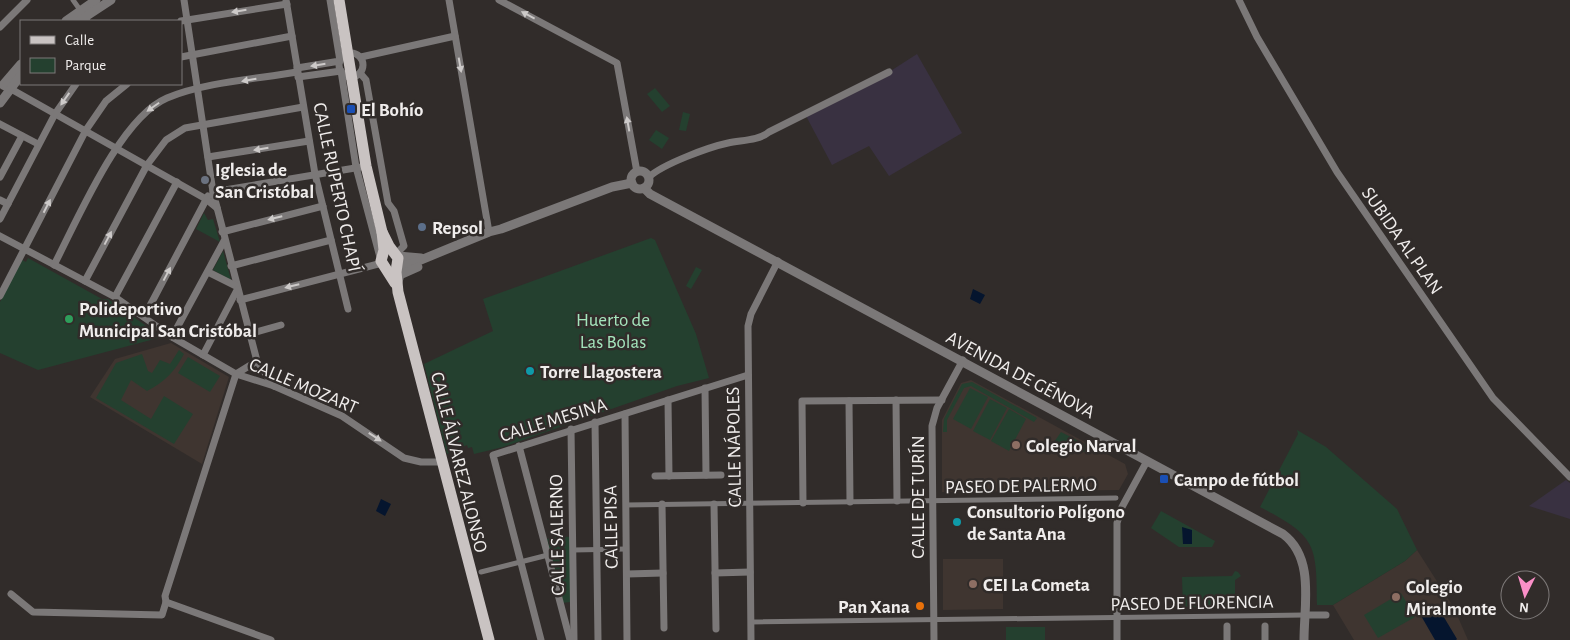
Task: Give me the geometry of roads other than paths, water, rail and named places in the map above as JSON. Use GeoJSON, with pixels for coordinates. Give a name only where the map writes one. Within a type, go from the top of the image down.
{"type":"FeatureCollection","features":[{"type":"Feature","properties":{"kind":"main road","name":"CALLE ÁLVAREZ ALONSO"},"geometry":{"type":"LineString","coordinates":[[339,0],[344,57],[356,75],[361,166],[382,232],[384,250],[389,260],[392,277],[398,289],[489,640]]}},
{"type":"Feature","properties":{"kind":"street"},"geometry":{"type":"LineString","coordinates":[[16,0],[25,2]]}},
{"type":"Feature","properties":{"kind":"street"},"geometry":{"type":"LineString","coordinates":[[73,0],[83,18]]}},
{"type":"Feature","properties":{"kind":"street"},"geometry":{"type":"LineString","coordinates":[[83,18],[96,0]]}},
{"type":"Feature","properties":{"kind":"street"},"geometry":{"type":"LineString","coordinates":[[83,18],[112,0]]}},
{"type":"Feature","properties":{"kind":"street"},"geometry":{"type":"LineString","coordinates":[[184,0],[184,20],[198,89],[216,208],[248,334],[257,361],[274,386]]}},
{"type":"Feature","properties":{"kind":"street","name":"CALLE ÁLVAREZ ALONSO"},"geometry":{"type":"LineString","coordinates":[[330,0],[344,57],[341,71],[361,166],[389,260]]}},
{"type":"Feature","properties":{"kind":"street"},"geometry":{"type":"LineString","coordinates":[[448,0],[489,232]]}},
{"type":"Feature","properties":{"kind":"street"},"geometry":{"type":"LineString","coordinates":[[499,0],[617,64],[637,172]]}},
{"type":"Feature","properties":{"kind":"street","name":"SUBIDA AL PLAN"},"geometry":{"type":"LineString","coordinates":[[1241,1],[1257,37],[1337,172],[1459,350],[1493,398],[1570,476]]}},
{"type":"Feature","properties":{"kind":"street"},"geometry":{"type":"LineString","coordinates":[[0,27],[25,2]]}},
{"type":"Feature","properties":{"kind":"street"},"geometry":{"type":"LineString","coordinates":[[184,20],[286,2]]}},
{"type":"Feature","properties":{"kind":"street","name":"CALLE RUPERTO CHAPÍ"},"geometry":{"type":"LineString","coordinates":[[286,2],[314,174],[348,309]]}},
{"type":"Feature","properties":{"kind":"street"},"geometry":{"type":"LineString","coordinates":[[182,57],[292,36]]}},
{"type":"Feature","properties":{"kind":"street"},"geometry":{"type":"LineString","coordinates":[[360,57],[455,36]]}},
{"type":"Feature","properties":{"kind":"street"},"geometry":{"type":"LineString","coordinates":[[54,265],[116,147],[140,116],[166,98],[198,89],[298,72],[341,71],[356,75],[364,64],[360,57],[354,53],[298,72]]}},
{"type":"Feature","properties":{"kind":"street"},"geometry":{"type":"LineString","coordinates":[[0,103],[5,86],[20,65]]}},
{"type":"Feature","properties":{"kind":"street"},"geometry":{"type":"LineString","coordinates":[[649,176],[662,167],[725,144],[762,138],[769,132],[889,72]]}},
{"type":"Feature","properties":{"kind":"street","name":"CALLE ÁLVAREZ ALONSO"},"geometry":{"type":"LineString","coordinates":[[356,75],[366,80],[388,203],[394,211],[389,260]]}},
{"type":"Feature","properties":{"kind":"street"},"geometry":{"type":"LineString","coordinates":[[5,86],[20,76]]}},
{"type":"Feature","properties":{"kind":"street"},"geometry":{"type":"LineString","coordinates":[[0,220],[38,144],[55,114],[75,85]]}},
{"type":"Feature","properties":{"kind":"street"},"geometry":{"type":"LineString","coordinates":[[0,295],[86,130],[106,101],[126,85]]}},
{"type":"Feature","properties":{"kind":"street"},"geometry":{"type":"LineString","coordinates":[[5,86],[177,182],[206,199],[216,208]]}},
{"type":"Feature","properties":{"kind":"street"},"geometry":{"type":"LineString","coordinates":[[85,281],[147,165],[166,140],[185,128],[303,107]]}},
{"type":"Feature","properties":{"kind":"street"},"geometry":{"type":"LineString","coordinates":[[0,124],[38,144]]}},
{"type":"Feature","properties":{"kind":"street"},"geometry":{"type":"LineString","coordinates":[[0,177],[22,136]]}},
{"type":"Feature","properties":{"kind":"street"},"geometry":{"type":"LineString","coordinates":[[208,157],[309,141]]}},
{"type":"Feature","properties":{"kind":"street"},"geometry":{"type":"LineString","coordinates":[[144,317],[206,199],[213,192],[361,166]]}},
{"type":"Feature","properties":{"kind":"street"},"geometry":{"type":"LineString","coordinates":[[637,172],[644,172],[649,176],[649,182],[644,188],[637,188],[632,183],[632,176],[637,172]]}},
{"type":"Feature","properties":{"kind":"street"},"geometry":{"type":"LineString","coordinates":[[115,297],[177,182]]}},
{"type":"Feature","properties":{"kind":"street"},"geometry":{"type":"LineString","coordinates":[[240,300],[389,260],[407,265],[489,232],[612,187],[632,183]]}},
{"type":"Feature","properties":{"kind":"street","name":"AVENIDA DE GÉNOVA"},"geometry":{"type":"LineString","coordinates":[[644,188],[650,194],[1274,528],[1292,542],[1303,561],[1304,640]]}},
{"type":"Feature","properties":{"kind":"street"},"geometry":{"type":"LineString","coordinates":[[0,200],[8,204]]}},
{"type":"Feature","properties":{"kind":"street"},"geometry":{"type":"LineString","coordinates":[[222,232],[322,206]]}},
{"type":"Feature","properties":{"kind":"street","name":"CALLE MOZART"},"geometry":{"type":"LineString","coordinates":[[0,236],[115,297],[172,337],[236,374],[274,386],[342,416],[404,458],[421,462],[442,462]]}},
{"type":"Feature","properties":{"kind":"street"},"geometry":{"type":"LineString","coordinates":[[231,266],[331,240]]}},
{"type":"Feature","properties":{"kind":"street"},"geometry":{"type":"LineString","coordinates":[[172,337],[224,241]]}},
{"type":"Feature","properties":{"kind":"street"},"geometry":{"type":"LineString","coordinates":[[398,289],[400,275],[425,265],[438,254]]}},
{"type":"Feature","properties":{"kind":"street","name":"CALLE NÁPOLES"},"geometry":{"type":"LineString","coordinates":[[751,640],[749,318],[778,261]]}},
{"type":"Feature","properties":{"kind":"street"},"geometry":{"type":"LineString","coordinates":[[208,272],[236,288]]}},
{"type":"Feature","properties":{"kind":"street"},"geometry":{"type":"LineString","coordinates":[[203,355],[236,288]]}},
{"type":"Feature","properties":{"kind":"street"},"geometry":{"type":"LineString","coordinates":[[248,334],[282,325]]}},
{"type":"Feature","properties":{"kind":"street","name":"CALLE DE TURÍN"},"geometry":{"type":"LineString","coordinates":[[934,640],[932,426],[942,400],[962,360]]}},
{"type":"Feature","properties":{"kind":"street"},"geometry":{"type":"LineString","coordinates":[[11,594],[33,612],[162,615],[166,602],[167,586],[236,374],[257,361]]}},
{"type":"Feature","properties":{"kind":"street","name":"CALLE MESINA"},"geometry":{"type":"LineString","coordinates":[[541,640],[493,455],[748,375]]}},
{"type":"Feature","properties":{"kind":"street"},"geometry":{"type":"LineString","coordinates":[[705,388],[706,475]]}},
{"type":"Feature","properties":{"kind":"street"},"geometry":{"type":"LineString","coordinates":[[668,400],[669,476]]}},
{"type":"Feature","properties":{"kind":"street"},"geometry":{"type":"LineString","coordinates":[[849,400],[850,502]]}},
{"type":"Feature","properties":{"kind":"street"},"geometry":{"type":"LineString","coordinates":[[896,400],[897,501]]}},
{"type":"Feature","properties":{"kind":"street"},"geometry":{"type":"LineString","coordinates":[[804,502],[802,401],[942,400]]}},
{"type":"Feature","properties":{"kind":"street","name":"CALLE PISA"},"geometry":{"type":"LineString","coordinates":[[625,414],[627,640]]}},
{"type":"Feature","properties":{"kind":"street","name":"CALLE PISA"},"geometry":{"type":"LineString","coordinates":[[595,422],[598,640]]}},
{"type":"Feature","properties":{"kind":"street","name":"CALLE SALERNO"},"geometry":{"type":"LineString","coordinates":[[571,429],[574,640]]}},
{"type":"Feature","properties":{"kind":"street"},"geometry":{"type":"LineString","coordinates":[[519,446],[570,640]]}},
{"type":"Feature","properties":{"kind":"street"},"geometry":{"type":"LineString","coordinates":[[1117,640],[1118,517],[1147,460]]}},
{"type":"Feature","properties":{"kind":"street"},"geometry":{"type":"LineString","coordinates":[[655,476],[721,475]]}},
{"type":"Feature","properties":{"kind":"street","name":"PASEO DE PALERMO"},"geometry":{"type":"LineString","coordinates":[[626,505],[1116,498]]}},
{"type":"Feature","properties":{"kind":"street"},"geometry":{"type":"LineString","coordinates":[[662,504],[664,628]]}},
{"type":"Feature","properties":{"kind":"street"},"geometry":{"type":"LineString","coordinates":[[714,504],[716,629]]}},
{"type":"Feature","properties":{"kind":"street"},"geometry":{"type":"LineString","coordinates":[[573,550],[626,549]]}},
{"type":"Feature","properties":{"kind":"street"},"geometry":{"type":"LineString","coordinates":[[481,572],[548,555]]}},
{"type":"Feature","properties":{"kind":"street"},"geometry":{"type":"LineString","coordinates":[[715,573],[750,572]]}},
{"type":"Feature","properties":{"kind":"street"},"geometry":{"type":"LineString","coordinates":[[627,574],[663,573]]}},
{"type":"Feature","properties":{"kind":"street"},"geometry":{"type":"LineString","coordinates":[[166,602],[271,640]]}},
{"type":"Feature","properties":{"kind":"street"},"geometry":{"type":"LineString","coordinates":[[1304,615],[1326,615]]}},
{"type":"Feature","properties":{"kind":"street","name":"PASEO DE FLORENCIA"},"geometry":{"type":"LineString","coordinates":[[751,622],[1304,615]]}},
{"type":"Feature","properties":{"kind":"street"},"geometry":{"type":"LineString","coordinates":[[1227,626],[1227,640]]}},
{"type":"Feature","properties":{"kind":"street"},"geometry":{"type":"LineString","coordinates":[[1265,626],[1265,640]]}},
{"type":"Feature","properties":{"kind":"water"},"geometry":{"type":"Polygon","coordinates":[[[973,289],[985,295],[980,304],[970,299],[973,289]]]}},
{"type":"Feature","properties":{"kind":"water"},"geometry":{"type":"Polygon","coordinates":[[[381,499],[391,504],[385,516],[376,511],[381,499]]]}},
{"type":"Feature","properties":{"kind":"water"},"geometry":{"type":"Polygon","coordinates":[[[1182,527],[1192,530],[1192,544],[1183,544],[1182,527]]]}},
{"type":"Feature","properties":{"kind":"water"},"geometry":{"type":"Polygon","coordinates":[[[1436,604],[1456,640],[1435,640],[1420,614],[1436,604]]]}},
{"type":"Feature","properties":{"kind":"place","name":"El Bohío"},"geometry":{"type":"Point","coordinates":[351,109]}},
{"type":"Feature","properties":{"kind":"place","name":"Iglesia de San Cristóbal"},"geometry":{"type":"Point","coordinates":[205,180]}},
{"type":"Feature","properties":{"kind":"place","name":"Repsol"},"geometry":{"type":"Point","coordinates":[422,227]}},
{"type":"Feature","properties":{"kind":"place","name":"Polideportivo Municipal San Cristóbal"},"geometry":{"type":"Point","coordinates":[69,319]}},
{"type":"Feature","properties":{"kind":"place","name":"Torre Llagostera"},"geometry":{"type":"Point","coordinates":[530,371]}},
{"type":"Feature","properties":{"kind":"place","name":"Colegio Narval"},"geometry":{"type":"Point","coordinates":[1016,445]}},
{"type":"Feature","properties":{"kind":"place","name":"Campo de fútbol"},"geometry":{"type":"Point","coordinates":[1164,479]}},
{"type":"Feature","properties":{"kind":"place","name":"Consultorio Polígono de Santa Ana"},"geometry":{"type":"Point","coordinates":[957,522]}},
{"type":"Feature","properties":{"kind":"place","name":"CEI La Cometa"},"geometry":{"type":"Point","coordinates":[973,584]}},
{"type":"Feature","properties":{"kind":"place","name":"Colegio Miralmonte"},"geometry":{"type":"Point","coordinates":[1396,597]}},
{"type":"Feature","properties":{"kind":"place","name":"Pan Xana"},"geometry":{"type":"Point","coordinates":[920,606]}},
{"type":"Feature","properties":{"kind":"park label","name":"Huerto de Las Bolas"},"geometry":{"type":"Point","coordinates":[613,330]}}]}
